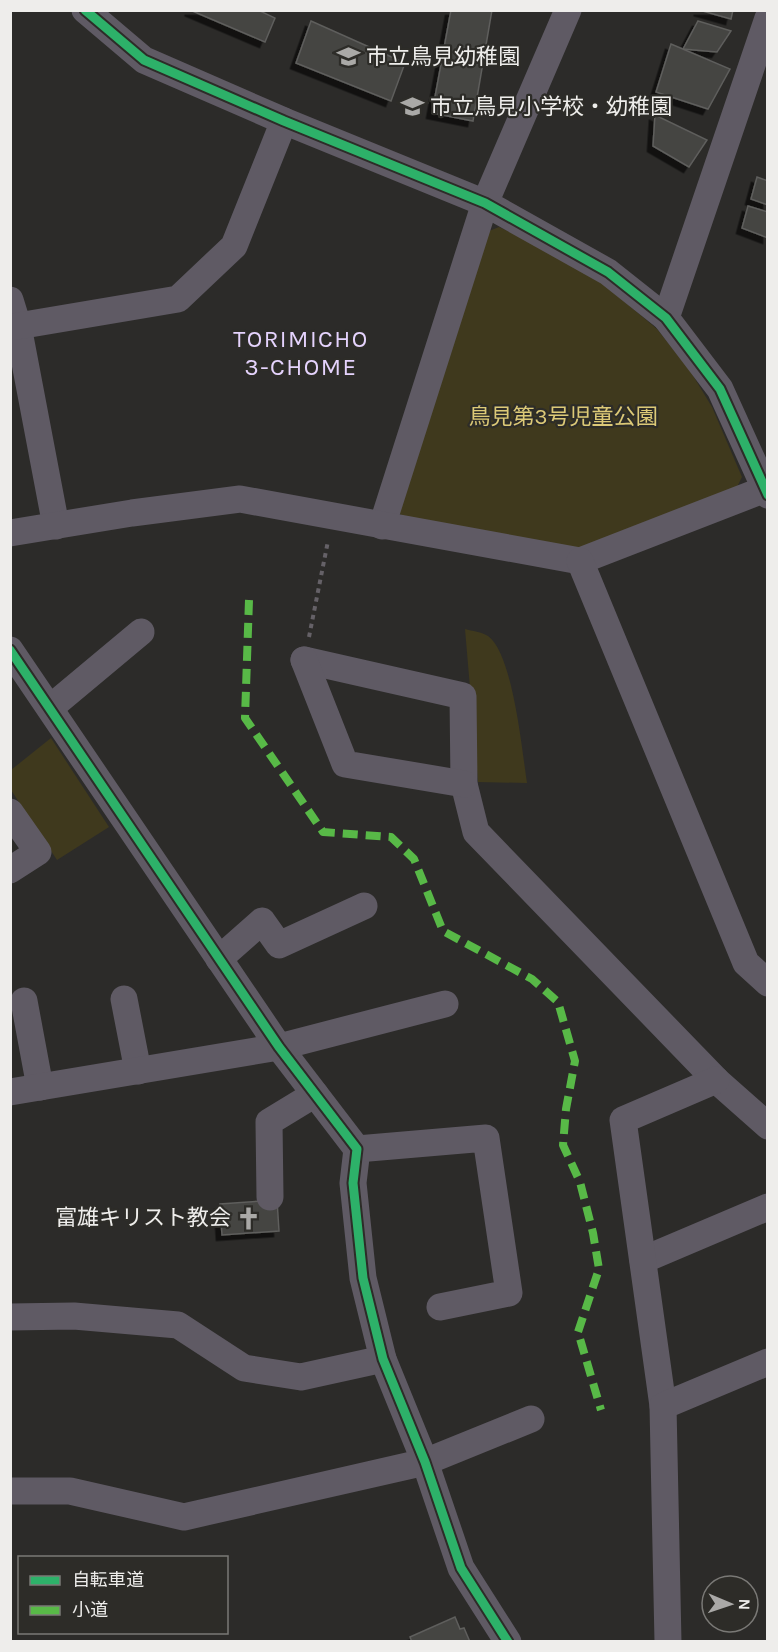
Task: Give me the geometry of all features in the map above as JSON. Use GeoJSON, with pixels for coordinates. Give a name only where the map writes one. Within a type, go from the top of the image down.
{"type":"FeatureCollection","features":[{"type":"Feature","properties":{"kind":"street"},"geometry":{"type":"LineString","coordinates":[[10,533],[240,499],[580,561],[767,491],[720,389],[666,318],[608,272],[486,203],[284,121],[144,60],[85,10]]}},
{"type":"Feature","properties":{"kind":"street"},"geometry":{"type":"LineString","coordinates":[[382,526],[486,203],[568,10]]}},
{"type":"Feature","properties":{"kind":"street"},"geometry":{"type":"LineString","coordinates":[[666,318],[768,18]]}},
{"type":"Feature","properties":{"kind":"street"},"geometry":{"type":"LineString","coordinates":[[56,526],[14,313],[178,299],[234,246],[284,121]]}},
{"type":"Feature","properties":{"kind":"street"},"geometry":{"type":"LineString","coordinates":[[580,561],[746,963],[768,983]]}},
{"type":"Feature","properties":{"kind":"street"},"geometry":{"type":"LineString","coordinates":[[50,708],[141,632]]}},
{"type":"Feature","properties":{"kind":"street"},"geometry":{"type":"LineString","coordinates":[[10,650],[279,1047],[357,1149],[353,1183],[363,1278],[383,1359],[425,1461],[461,1568],[507,1641]]}},
{"type":"Feature","properties":{"kind":"street"},"geometry":{"type":"LineString","coordinates":[[304,660],[345,764],[464,784]]}},
{"type":"Feature","properties":{"kind":"street"},"geometry":{"type":"LineString","coordinates":[[304,660],[463,696],[464,784],[476,832],[716,1080],[768,1126]]}},
{"type":"Feature","properties":{"kind":"street"},"geometry":{"type":"LineString","coordinates":[[10,812],[38,852],[10,870]]}},
{"type":"Feature","properties":{"kind":"street"},"geometry":{"type":"LineString","coordinates":[[219,959],[262,921],[279,945],[364,906]]}},
{"type":"Feature","properties":{"kind":"street"},"geometry":{"type":"LineString","coordinates":[[124,999],[138,1071]]}},
{"type":"Feature","properties":{"kind":"street"},"geometry":{"type":"LineString","coordinates":[[24,1001],[40,1087]]}},
{"type":"Feature","properties":{"kind":"street"},"geometry":{"type":"LineString","coordinates":[[10,1092],[279,1047],[445,1004]]}},
{"type":"Feature","properties":{"kind":"street"},"geometry":{"type":"LineString","coordinates":[[668,1641],[663,1406],[623,1120],[716,1080]]}},
{"type":"Feature","properties":{"kind":"street"},"geometry":{"type":"LineString","coordinates":[[270,1197],[269,1122],[315,1094]]}},
{"type":"Feature","properties":{"kind":"street"},"geometry":{"type":"LineString","coordinates":[[357,1149],[486,1138],[510,1293],[440,1307]]}},
{"type":"Feature","properties":{"kind":"street"},"geometry":{"type":"LineString","coordinates":[[643,1260],[768,1207]]}},
{"type":"Feature","properties":{"kind":"street"},"geometry":{"type":"LineString","coordinates":[[10,1317],[74,1316],[178,1325],[244,1368],[301,1377],[383,1359]]}},
{"type":"Feature","properties":{"kind":"street"},"geometry":{"type":"LineString","coordinates":[[663,1406],[768,1362]]}},
{"type":"Feature","properties":{"kind":"street"},"geometry":{"type":"LineString","coordinates":[[10,1491],[70,1491],[184,1517],[425,1461],[531,1419]]}},
{"type":"Feature","properties":{"kind":"path"},"geometry":{"type":"LineString","coordinates":[[304,660],[332,517]]}},
{"type":"Feature","properties":{"kind":"green space","name":"鳥見第3号児童公園"},"geometry":{"type":"Polygon","coordinates":[[[499,227],[581,265],[657,329],[689,369],[712,407],[742,477],[737,487],[581,548],[404,521],[399,512],[489,231],[499,227]]]}},
{"type":"Feature","properties":{"kind":"green space"},"geometry":{"type":"Polygon","coordinates":[[[465,629],[488,636],[497,646],[504,662],[515,704],[527,783],[478,782],[465,629]]]}},
{"type":"Feature","properties":{"kind":"green space"},"geometry":{"type":"Polygon","coordinates":[[[51,738],[109,827],[57,860],[11,790],[11,770],[51,738]]]}},
{"type":"Feature","properties":{"kind":"building"},"geometry":{"type":"Polygon","coordinates":[[[190,10],[258,10],[275,18],[265,42],[190,10]]]}},
{"type":"Feature","properties":{"kind":"building"},"geometry":{"type":"Polygon","coordinates":[[[451,10],[492,10],[473,121],[432,113],[451,10]]]}},
{"type":"Feature","properties":{"kind":"building"},"geometry":{"type":"Polygon","coordinates":[[[699,10],[733,10],[731,19],[699,10]]]}},
{"type":"Feature","properties":{"kind":"building"},"geometry":{"type":"Polygon","coordinates":[[[311,21],[405,63],[391,101],[296,63],[311,21]]]}},
{"type":"Feature","properties":{"kind":"building"},"geometry":{"type":"Polygon","coordinates":[[[698,21],[731,31],[717,52],[683,49],[698,21]]]}},
{"type":"Feature","properties":{"kind":"building"},"geometry":{"type":"Polygon","coordinates":[[[671,44],[730,69],[708,109],[656,92],[671,44]]]}},
{"type":"Feature","properties":{"kind":"building"},"geometry":{"type":"Polygon","coordinates":[[[655,115],[707,140],[689,167],[653,146],[655,115]]]}},
{"type":"Feature","properties":{"kind":"building"},"geometry":{"type":"Polygon","coordinates":[[[757,177],[768,181],[768,205],[751,199],[757,177]]]}},
{"type":"Feature","properties":{"kind":"building"},"geometry":{"type":"Polygon","coordinates":[[[748,206],[768,212],[768,238],[742,228],[748,206]]]}},
{"type":"Feature","properties":{"kind":"building","name":"富雄キリスト教会"},"geometry":{"type":"Polygon","coordinates":[[[277,1200],[279,1231],[222,1235],[220,1204],[277,1200]]]}},
{"type":"Feature","properties":{"kind":"building"},"geometry":{"type":"Polygon","coordinates":[[[455,1617],[460,1629],[464,1628],[470,1642],[412,1642],[410,1637],[455,1617]]]}},
{"type":"Feature","properties":{"kind":"marked path"},"geometry":{"type":"LineString","coordinates":[[249,600],[245,718],[323,832],[391,837],[414,859],[443,931],[532,979],[558,1002],[575,1061],[566,1109],[563,1145],[580,1182],[593,1233],[599,1269],[578,1332],[601,1410]]}},
{"type":"Feature","properties":{"kind":"cycle path"},"geometry":{"type":"LineString","coordinates":[[85,10],[144,60],[284,121],[485,203],[608,272],[666,318],[720,389],[768,495]]}},
{"type":"Feature","properties":{"kind":"cycle path"},"geometry":{"type":"LineString","coordinates":[[10,650],[279,1047],[357,1149],[353,1183],[363,1278],[383,1359],[425,1462],[461,1568],[508,1642]]}},
{"type":"Feature","properties":{"kind":"place","name":"市立鳥見幼稚園"},"geometry":{"type":"Point","coordinates":[348,57]}},
{"type":"Feature","properties":{"kind":"place","name":"市立鳥見小学校・幼稚園"},"geometry":{"type":"Point","coordinates":[412,107]}},
{"type":"Feature","properties":{"kind":"place","name":"富雄キリスト教会"},"geometry":{"type":"Point","coordinates":[249,1218]}},
{"type":"Feature","properties":{"kind":"district","name":"TORIMICHO 3-CHOME"},"geometry":{"type":"Point","coordinates":[301,353]}}]}
